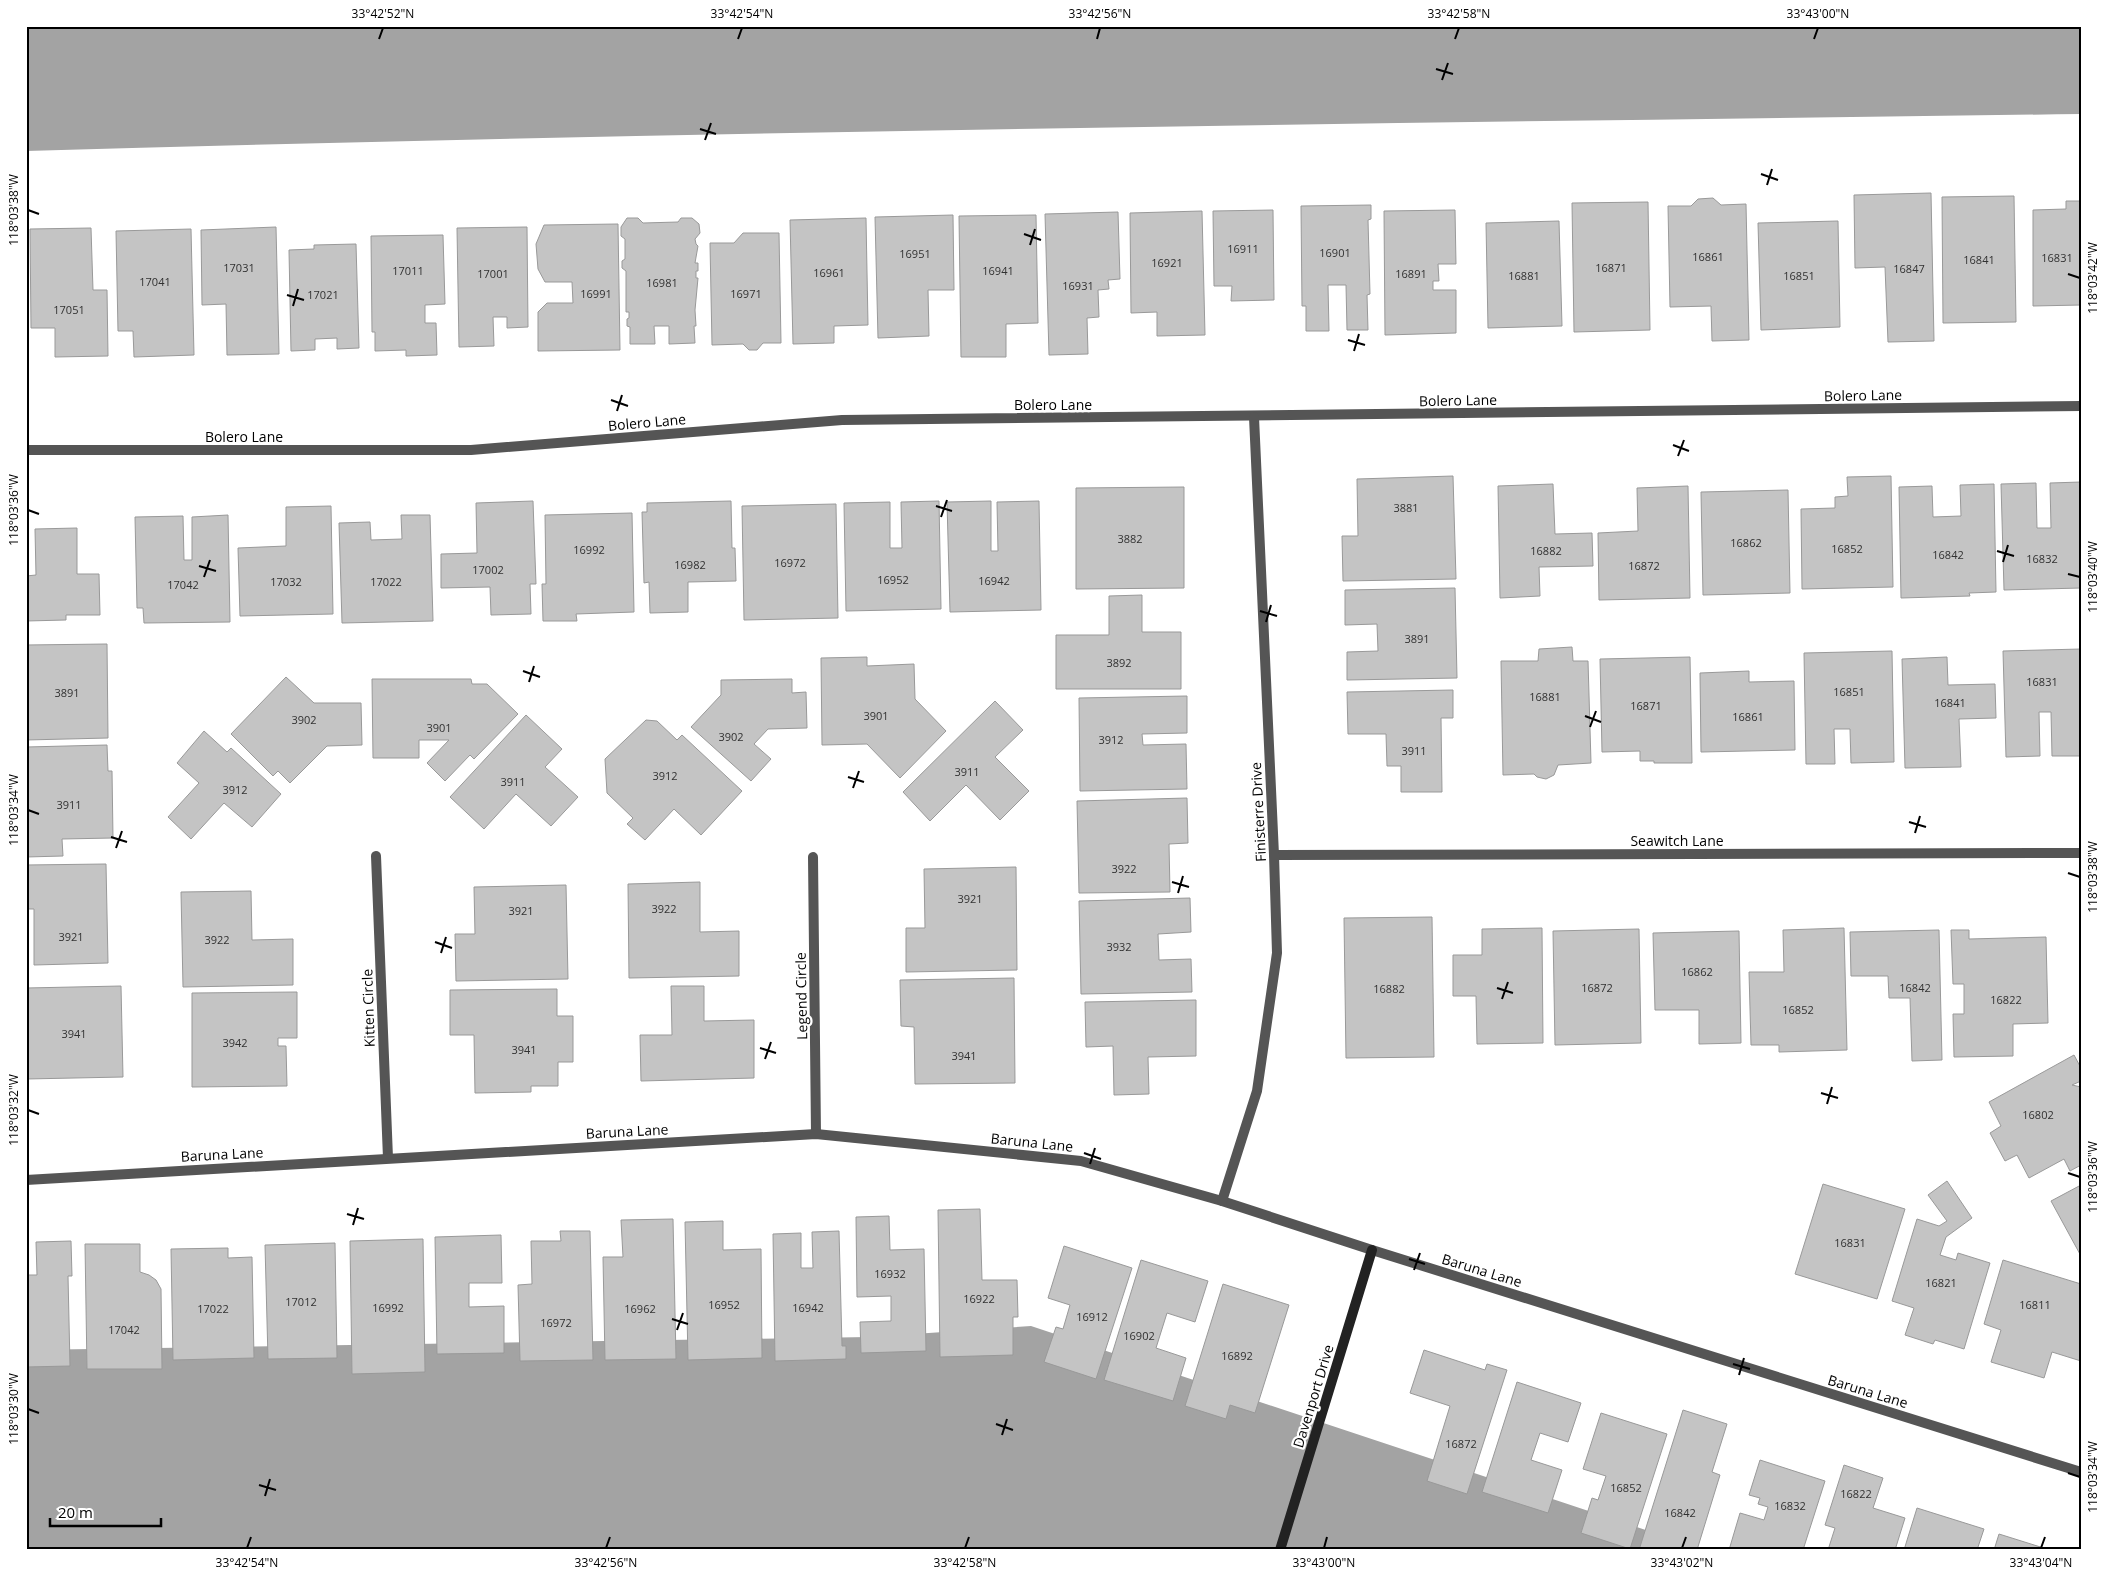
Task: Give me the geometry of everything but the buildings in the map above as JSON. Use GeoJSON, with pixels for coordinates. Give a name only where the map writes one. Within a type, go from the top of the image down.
{"type":"FeatureCollection","features":[{"type":"Feature","properties":{"kind":"street","name":"Bolero Lane"},"geometry":{"type":"LineString","coordinates":[[26,450],[471,450],[842,420],[2081,406]]}},
{"type":"Feature","properties":{"kind":"street","name":"Finisterre Drive"},"geometry":{"type":"LineString","coordinates":[[1222,1201],[1257,1091],[1276,953],[1274,855],[1254,416]]}},
{"type":"Feature","properties":{"kind":"street","name":"Seawitch Lane"},"geometry":{"type":"LineString","coordinates":[[1274,855],[2081,853]]}},
{"type":"Feature","properties":{"kind":"street","name":"Kitten Circle"},"geometry":{"type":"LineString","coordinates":[[376,856],[388,1158]]}},
{"type":"Feature","properties":{"kind":"street","name":"Legend Circle"},"geometry":{"type":"LineString","coordinates":[[813,857],[816,1134]]}},
{"type":"Feature","properties":{"kind":"street","name":"Baruna Lane"},"geometry":{"type":"LineString","coordinates":[[26,1180],[816,1134],[1081,1161],[1222,1201],[1372,1250],[2081,1472]]}},
{"type":"Feature","properties":{"kind":"street","name":"Davenport Drive"},"geometry":{"type":"LineString","coordinates":[[1280,1550],[1372,1250]]}},
{"type":"Feature","properties":{"kind":"shaded area"},"geometry":{"type":"Polygon","coordinates":[[[26,26],[2081,26],[2081,114],[797,133],[26,151],[26,26]]]}},
{"type":"Feature","properties":{"kind":"shaded area"},"geometry":{"type":"Polygon","coordinates":[[[1031,1326],[1706,1550],[26,1550],[26,1350],[869,1337],[1031,1326]]]}}]}
